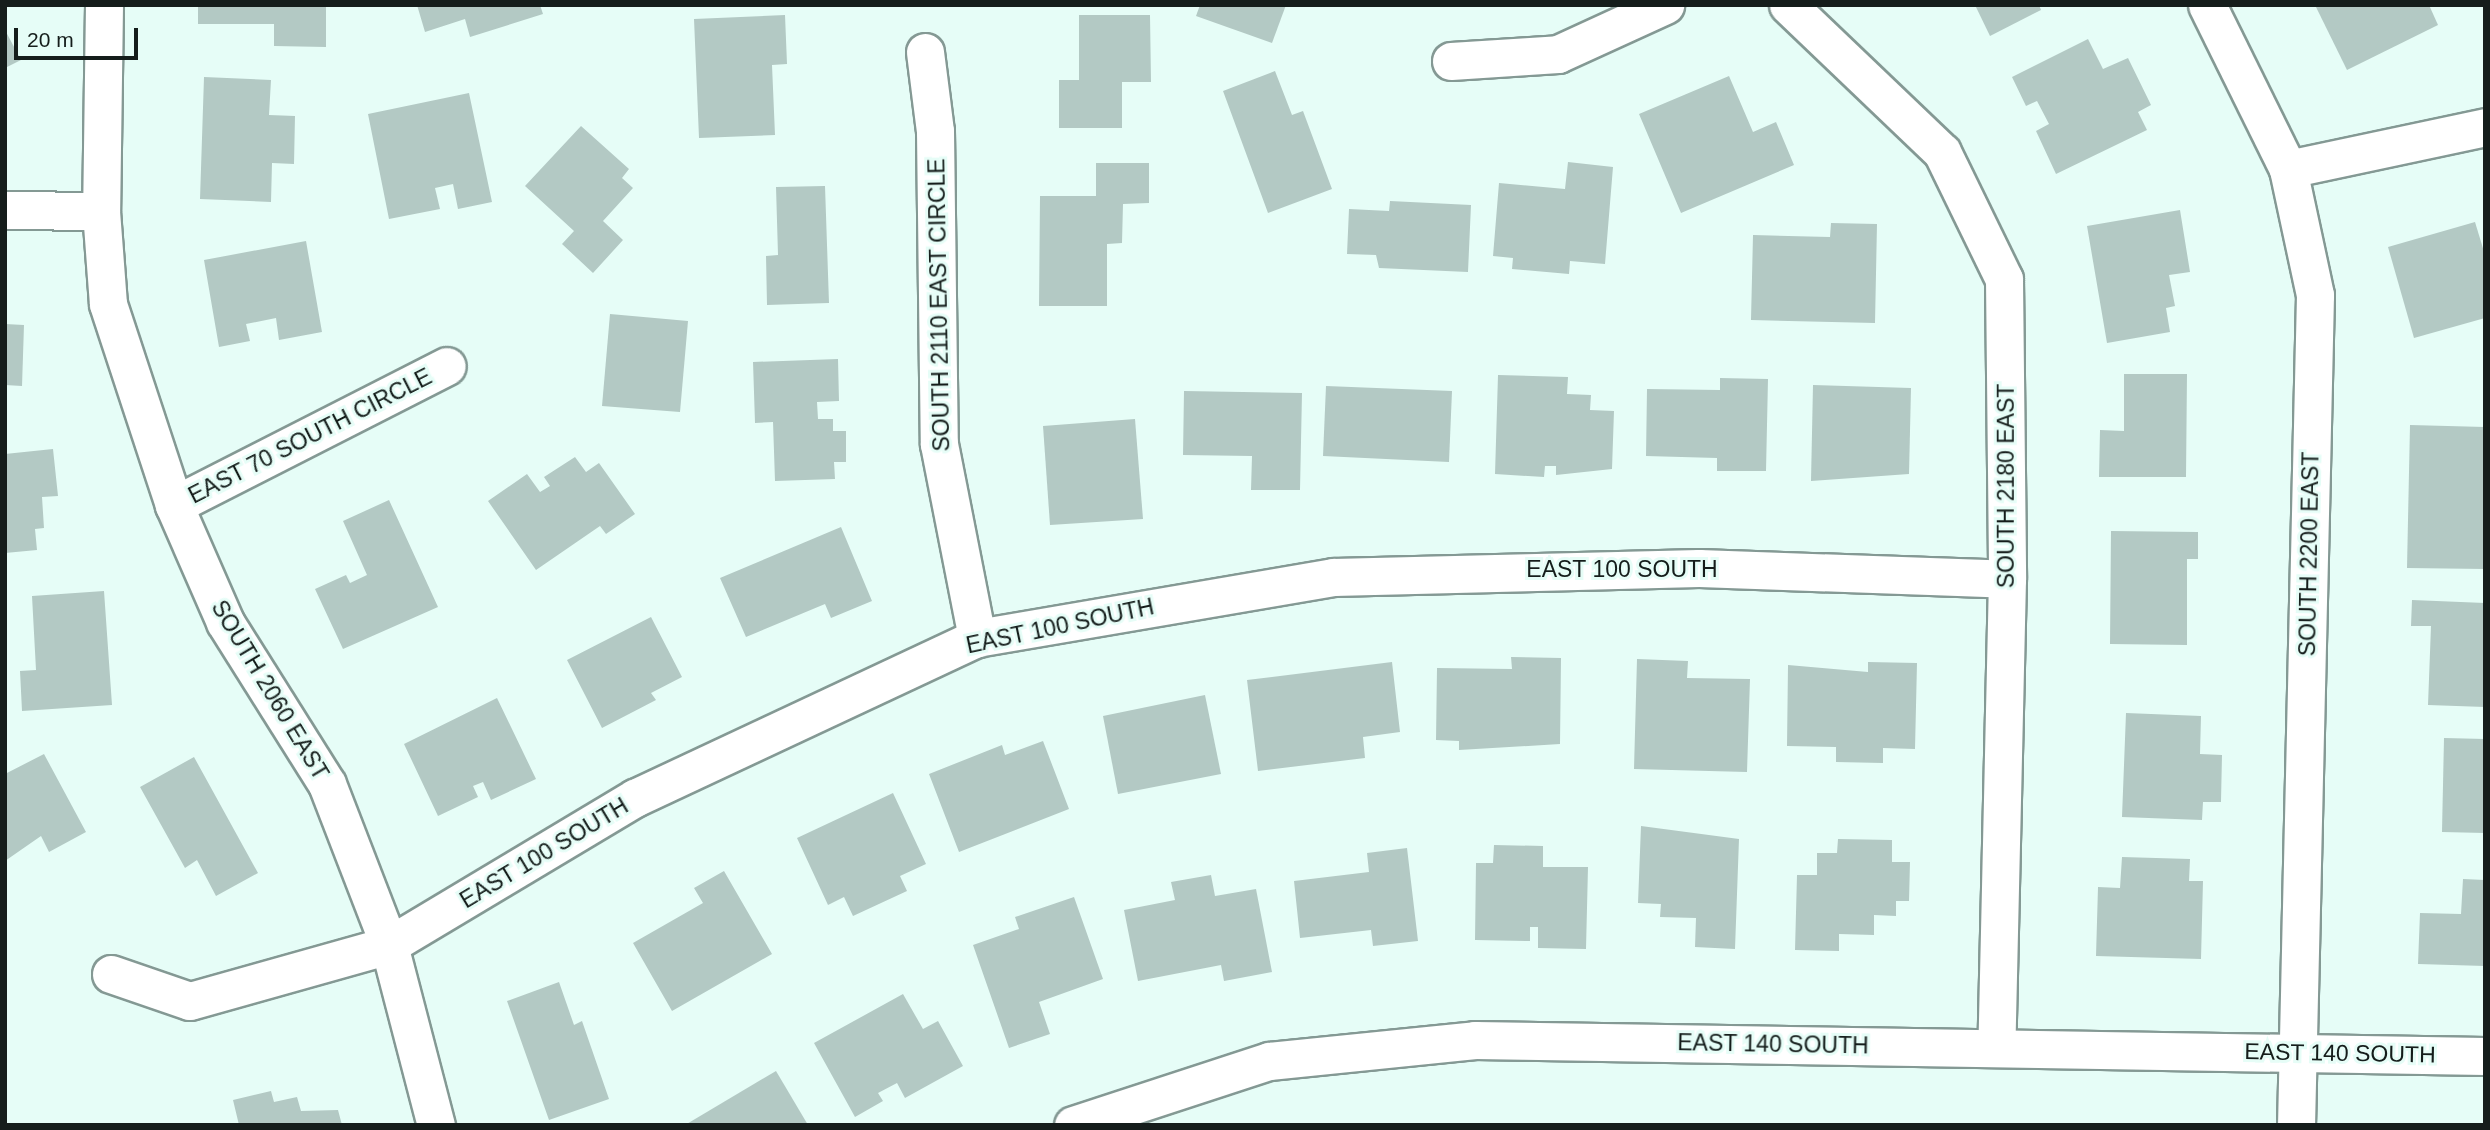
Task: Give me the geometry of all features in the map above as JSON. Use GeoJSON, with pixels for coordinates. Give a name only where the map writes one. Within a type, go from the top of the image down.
{"type":"FeatureCollection","features":[{"type":"Feature","properties":{"kind":"street","name":"SOUTH 2060 EAST"},"geometry":{"type":"LineString","coordinates":[[104,5],[101,211],[108,304],[174,505],[225,622],[327,784],[389,945],[436,1125]]}},
{"type":"Feature","properties":{"kind":"street"},"geometry":{"type":"LineString","coordinates":[[1451,61],[1558,54],[1665,5]]}},
{"type":"Feature","properties":{"kind":"street","name":"SOUTH 2180 EAST"},"geometry":{"type":"LineString","coordinates":[[1788,5],[1942,152],[2004,279],[2007,579],[1996,1047]]}},
{"type":"Feature","properties":{"kind":"street","name":"SOUTH 2200 EAST"},"geometry":{"type":"LineString","coordinates":[[2207,5],[2288,169],[2315,295],[2296,1125]]}},
{"type":"Feature","properties":{"kind":"street","name":"SOUTH 2110 EAST CIRCLE"},"geometry":{"type":"LineString","coordinates":[[925,52],[936,131],[939,444],[977,638]]}},
{"type":"Feature","properties":{"kind":"street"},"geometry":{"type":"LineString","coordinates":[[2288,169],[2485,127]]}},
{"type":"Feature","properties":{"kind":"street"},"geometry":{"type":"LineString","coordinates":[[5,210],[101,211]]}},
{"type":"Feature","properties":{"kind":"street","name":"EAST 70 SOUTH CIRCLE"},"geometry":{"type":"LineString","coordinates":[[174,505],[447,366]]}},
{"type":"Feature","properties":{"kind":"street","name":"EAST 100 SOUTH"},"geometry":{"type":"LineString","coordinates":[[111,974],[190,1001],[389,945],[635,798],[977,638],[1333,577],[1699,568],[2007,579]]}},
{"type":"Feature","properties":{"kind":"street","name":"EAST 140 SOUTH"},"geometry":{"type":"LineString","coordinates":[[1073,1125],[1269,1061],[1475,1040],[2485,1056]]}},
{"type":"Feature","properties":{"kind":"building"},"geometry":{"type":"Polygon","coordinates":[[[198,5],[326,5],[326,47],[274,46],[274,24],[198,24],[198,5]]]}},
{"type":"Feature","properties":{"kind":"building"},"geometry":{"type":"Polygon","coordinates":[[[417,5],[540,5],[543,14],[470,37],[465,19],[425,32],[417,5]]]}},
{"type":"Feature","properties":{"kind":"building"},"geometry":{"type":"Polygon","coordinates":[[[1200,5],[1286,5],[1272,43],[1196,16],[1200,5]]]}},
{"type":"Feature","properties":{"kind":"building"},"geometry":{"type":"Polygon","coordinates":[[[1975,5],[2039,5],[2041,10],[1990,36],[1975,5]]]}},
{"type":"Feature","properties":{"kind":"building"},"geometry":{"type":"Polygon","coordinates":[[[2315,5],[2429,5],[2438,25],[2347,70],[2315,5]]]}},
{"type":"Feature","properties":{"kind":"building"},"geometry":{"type":"Polygon","coordinates":[[[785,15],[787,64],[772,65],[775,135],[699,138],[694,19],[785,15]]]}},
{"type":"Feature","properties":{"kind":"building"},"geometry":{"type":"Polygon","coordinates":[[[1079,15],[1150,15],[1151,82],[1122,82],[1122,128],[1059,128],[1059,80],[1079,80],[1079,15]]]}},
{"type":"Feature","properties":{"kind":"building"},"geometry":{"type":"Polygon","coordinates":[[[5,30],[21,60],[5,68],[5,30]]]}},
{"type":"Feature","properties":{"kind":"building"},"geometry":{"type":"Polygon","coordinates":[[[2088,39],[2103,69],[2128,58],[2151,105],[2138,112],[2147,130],[2056,174],[2036,131],[2049,124],[2037,101],[2026,106],[2012,77],[2088,39]]]}},
{"type":"Feature","properties":{"kind":"building"},"geometry":{"type":"Polygon","coordinates":[[[1275,71],[1292,115],[1303,111],[1332,189],[1268,213],[1223,91],[1275,71]]]}},
{"type":"Feature","properties":{"kind":"building"},"geometry":{"type":"Polygon","coordinates":[[[1729,76],[1753,132],[1776,122],[1794,165],[1681,213],[1639,114],[1729,76]]]}},
{"type":"Feature","properties":{"kind":"building"},"geometry":{"type":"Polygon","coordinates":[[[204,77],[271,80],[269,115],[295,116],[294,164],[272,163],[271,202],[200,199],[204,77]]]}},
{"type":"Feature","properties":{"kind":"building"},"geometry":{"type":"Polygon","coordinates":[[[469,93],[492,202],[458,209],[453,184],[435,188],[440,209],[389,219],[368,114],[469,93]]]}},
{"type":"Feature","properties":{"kind":"building"},"geometry":{"type":"Polygon","coordinates":[[[581,126],[629,169],[622,178],[633,188],[603,221],[623,240],[593,273],[562,244],[574,231],[525,186],[581,126]]]}},
{"type":"Feature","properties":{"kind":"building"},"geometry":{"type":"Polygon","coordinates":[[[1568,162],[1613,167],[1605,264],[1570,261],[1569,274],[1512,269],[1513,258],[1493,256],[1499,183],[1565,189],[1568,162]]]}},
{"type":"Feature","properties":{"kind":"building"},"geometry":{"type":"Polygon","coordinates":[[[1096,163],[1149,163],[1149,203],[1123,204],[1122,243],[1107,244],[1107,306],[1039,306],[1040,196],[1096,196],[1096,163]]]}},
{"type":"Feature","properties":{"kind":"building"},"geometry":{"type":"Polygon","coordinates":[[[825,186],[829,303],[767,305],[766,256],[778,255],[776,187],[825,186]]]}},
{"type":"Feature","properties":{"kind":"building"},"geometry":{"type":"Polygon","coordinates":[[[1390,201],[1471,205],[1468,272],[1379,268],[1376,255],[1347,254],[1349,209],[1389,211],[1390,201]]]}},
{"type":"Feature","properties":{"kind":"building"},"geometry":{"type":"Polygon","coordinates":[[[2180,210],[2190,272],[2169,275],[2175,306],[2166,308],[2170,332],[2107,343],[2087,226],[2180,210]]]}},
{"type":"Feature","properties":{"kind":"building"},"geometry":{"type":"Polygon","coordinates":[[[2475,222],[2485,255],[2485,318],[2414,338],[2388,247],[2475,222]]]}},
{"type":"Feature","properties":{"kind":"building"},"geometry":{"type":"Polygon","coordinates":[[[1831,223],[1877,224],[1875,323],[1751,320],[1753,235],[1830,237],[1831,223]]]}},
{"type":"Feature","properties":{"kind":"building"},"geometry":{"type":"Polygon","coordinates":[[[306,241],[322,332],[279,340],[276,318],[246,324],[250,341],[219,347],[204,260],[306,241]]]}},
{"type":"Feature","properties":{"kind":"building"},"geometry":{"type":"Polygon","coordinates":[[[610,314],[688,321],[680,412],[602,406],[610,314]]]}},
{"type":"Feature","properties":{"kind":"building"},"geometry":{"type":"Polygon","coordinates":[[[5,324],[24,325],[22,386],[5,385],[5,324]]]}},
{"type":"Feature","properties":{"kind":"building"},"geometry":{"type":"Polygon","coordinates":[[[838,359],[839,401],[817,402],[818,419],[833,419],[833,431],[846,431],[846,462],[834,462],[835,479],[775,481],[773,422],[755,423],[753,362],[838,359]]]}},
{"type":"Feature","properties":{"kind":"building"},"geometry":{"type":"Polygon","coordinates":[[[2124,374],[2187,374],[2186,477],[2099,477],[2100,430],[2124,431],[2124,374]]]}},
{"type":"Feature","properties":{"kind":"building"},"geometry":{"type":"Polygon","coordinates":[[[1498,375],[1568,377],[1567,394],[1591,395],[1590,410],[1614,411],[1612,469],[1556,475],[1556,466],[1545,466],[1544,477],[1495,474],[1498,375]]]}},
{"type":"Feature","properties":{"kind":"building"},"geometry":{"type":"Polygon","coordinates":[[[1720,378],[1768,379],[1766,471],[1717,471],[1717,458],[1646,456],[1647,389],[1720,390],[1720,378]]]}},
{"type":"Feature","properties":{"kind":"building"},"geometry":{"type":"Polygon","coordinates":[[[1813,385],[1911,388],[1909,474],[1811,481],[1813,385]]]}},
{"type":"Feature","properties":{"kind":"building"},"geometry":{"type":"Polygon","coordinates":[[[1326,386],[1452,391],[1449,462],[1323,456],[1326,386]]]}},
{"type":"Feature","properties":{"kind":"building"},"geometry":{"type":"Polygon","coordinates":[[[1184,391],[1302,393],[1300,490],[1251,490],[1252,456],[1183,455],[1184,391]]]}},
{"type":"Feature","properties":{"kind":"building"},"geometry":{"type":"Polygon","coordinates":[[[1135,419],[1143,519],[1050,525],[1043,426],[1135,419]]]}},
{"type":"Feature","properties":{"kind":"building"},"geometry":{"type":"Polygon","coordinates":[[[2410,425],[2485,427],[2485,569],[2407,568],[2410,425]]]}},
{"type":"Feature","properties":{"kind":"building"},"geometry":{"type":"Polygon","coordinates":[[[53,449],[58,496],[42,497],[44,528],[35,529],[37,550],[5,553],[5,454],[53,449]]]}},
{"type":"Feature","properties":{"kind":"building"},"geometry":{"type":"Polygon","coordinates":[[[575,457],[586,472],[599,463],[635,514],[606,534],[600,526],[536,570],[488,501],[527,474],[540,492],[550,486],[544,477],[575,457]]]}},
{"type":"Feature","properties":{"kind":"building"},"geometry":{"type":"Polygon","coordinates":[[[389,500],[438,607],[343,649],[315,589],[346,575],[350,583],[367,575],[343,521],[389,500]]]}},
{"type":"Feature","properties":{"kind":"building"},"geometry":{"type":"Polygon","coordinates":[[[841,527],[872,601],[831,618],[825,604],[746,637],[720,578],[841,527]]]}},
{"type":"Feature","properties":{"kind":"building"},"geometry":{"type":"Polygon","coordinates":[[[2111,531],[2198,532],[2198,559],[2187,559],[2187,645],[2110,644],[2111,531]]]}},
{"type":"Feature","properties":{"kind":"building"},"geometry":{"type":"Polygon","coordinates":[[[104,591],[112,705],[22,711],[20,671],[36,670],[32,596],[104,591]]]}},
{"type":"Feature","properties":{"kind":"building"},"geometry":{"type":"Polygon","coordinates":[[[2412,600],[2485,603],[2485,707],[2428,705],[2431,626],[2411,626],[2412,600]]]}},
{"type":"Feature","properties":{"kind":"building"},"geometry":{"type":"Polygon","coordinates":[[[651,617],[682,677],[651,693],[656,700],[602,728],[567,660],[651,617]]]}},
{"type":"Feature","properties":{"kind":"building"},"geometry":{"type":"Polygon","coordinates":[[[1511,657],[1561,658],[1560,744],[1459,750],[1459,741],[1436,740],[1437,668],[1512,669],[1511,657]]]}},
{"type":"Feature","properties":{"kind":"building"},"geometry":{"type":"Polygon","coordinates":[[[1637,659],[1688,661],[1687,678],[1750,679],[1747,772],[1634,769],[1637,659]]]}},
{"type":"Feature","properties":{"kind":"building"},"geometry":{"type":"Polygon","coordinates":[[[1392,662],[1400,732],[1363,737],[1365,758],[1258,771],[1247,680],[1392,662]]]}},
{"type":"Feature","properties":{"kind":"building"},"geometry":{"type":"Polygon","coordinates":[[[1868,662],[1917,663],[1915,749],[1883,748],[1883,763],[1836,762],[1836,747],[1787,746],[1788,665],[1868,672],[1868,662]]]}},
{"type":"Feature","properties":{"kind":"building"},"geometry":{"type":"Polygon","coordinates":[[[1205,695],[1221,774],[1118,794],[1103,716],[1205,695]]]}},
{"type":"Feature","properties":{"kind":"building"},"geometry":{"type":"Polygon","coordinates":[[[497,698],[536,779],[491,800],[483,782],[473,786],[478,797],[438,816],[404,744],[497,698]]]}},
{"type":"Feature","properties":{"kind":"building"},"geometry":{"type":"Polygon","coordinates":[[[2126,713],[2201,716],[2200,754],[2222,755],[2221,802],[2203,802],[2202,820],[2122,817],[2126,713]]]}},
{"type":"Feature","properties":{"kind":"building"},"geometry":{"type":"Polygon","coordinates":[[[2444,738],[2485,739],[2485,833],[2442,832],[2444,738]]]}},
{"type":"Feature","properties":{"kind":"building"},"geometry":{"type":"Polygon","coordinates":[[[1043,741],[1069,809],[959,852],[929,774],[1002,745],[1005,755],[1043,741]]]}},
{"type":"Feature","properties":{"kind":"building"},"geometry":{"type":"Polygon","coordinates":[[[44,754],[86,832],[49,852],[41,836],[5,861],[5,774],[44,754]]]}},
{"type":"Feature","properties":{"kind":"building"},"geometry":{"type":"Polygon","coordinates":[[[194,757],[258,873],[216,896],[197,860],[185,868],[140,787],[194,757]]]}},
{"type":"Feature","properties":{"kind":"building"},"geometry":{"type":"Polygon","coordinates":[[[893,793],[926,864],[900,876],[907,891],[853,916],[844,897],[828,905],[797,838],[893,793]]]}},
{"type":"Feature","properties":{"kind":"building"},"geometry":{"type":"Polygon","coordinates":[[[1641,826],[1739,839],[1735,949],[1695,947],[1696,918],[1660,917],[1661,904],[1638,903],[1641,826]]]}},
{"type":"Feature","properties":{"kind":"building"},"geometry":{"type":"Polygon","coordinates":[[[1838,839],[1892,840],[1892,862],[1910,862],[1909,901],[1896,901],[1896,916],[1874,915],[1874,935],[1839,934],[1839,951],[1795,950],[1797,875],[1817,875],[1817,853],[1837,853],[1838,839]]]}},
{"type":"Feature","properties":{"kind":"building"},"geometry":{"type":"Polygon","coordinates":[[[1494,845],[1543,846],[1543,867],[1588,867],[1586,949],[1538,948],[1538,927],[1530,927],[1530,941],[1475,940],[1476,863],[1493,863],[1494,845]]]}},
{"type":"Feature","properties":{"kind":"building"},"geometry":{"type":"Polygon","coordinates":[[[1407,848],[1418,941],[1373,946],[1371,930],[1300,938],[1294,881],[1369,872],[1367,853],[1407,848]]]}},
{"type":"Feature","properties":{"kind":"building"},"geometry":{"type":"Polygon","coordinates":[[[2122,857],[2190,859],[2189,881],[2203,881],[2201,959],[2096,956],[2098,887],[2120,888],[2122,857]]]}},
{"type":"Feature","properties":{"kind":"building"},"geometry":{"type":"Polygon","coordinates":[[[724,871],[772,954],[672,1011],[633,943],[703,903],[694,888],[724,871]]]}},
{"type":"Feature","properties":{"kind":"building"},"geometry":{"type":"Polygon","coordinates":[[[1211,875],[1215,896],[1256,889],[1272,972],[1224,981],[1221,965],[1138,981],[1124,910],[1175,900],[1171,882],[1211,875]]]}},
{"type":"Feature","properties":{"kind":"building"},"geometry":{"type":"Polygon","coordinates":[[[2463,879],[2485,880],[2485,966],[2418,964],[2420,913],[2461,914],[2463,879]]]}},
{"type":"Feature","properties":{"kind":"building"},"geometry":{"type":"Polygon","coordinates":[[[1074,897],[1103,979],[1039,1002],[1050,1034],[1009,1048],[973,945],[1019,929],[1015,917],[1074,897]]]}},
{"type":"Feature","properties":{"kind":"building"},"geometry":{"type":"Polygon","coordinates":[[[559,982],[574,1025],[582,1021],[609,1099],[549,1120],[507,1001],[559,982]]]}},
{"type":"Feature","properties":{"kind":"building"},"geometry":{"type":"Polygon","coordinates":[[[903,994],[923,1029],[938,1021],[963,1066],[905,1098],[897,1083],[878,1093],[883,1101],[855,1117],[814,1043],[903,994]]]}},
{"type":"Feature","properties":{"kind":"building"},"geometry":{"type":"Polygon","coordinates":[[[776,1071],[808,1125],[685,1125],[776,1071]]]}},
{"type":"Feature","properties":{"kind":"building"},"geometry":{"type":"Polygon","coordinates":[[[271,1091],[274,1102],[297,1097],[301,1111],[338,1110],[342,1125],[239,1125],[233,1100],[271,1091]]]}}]}
